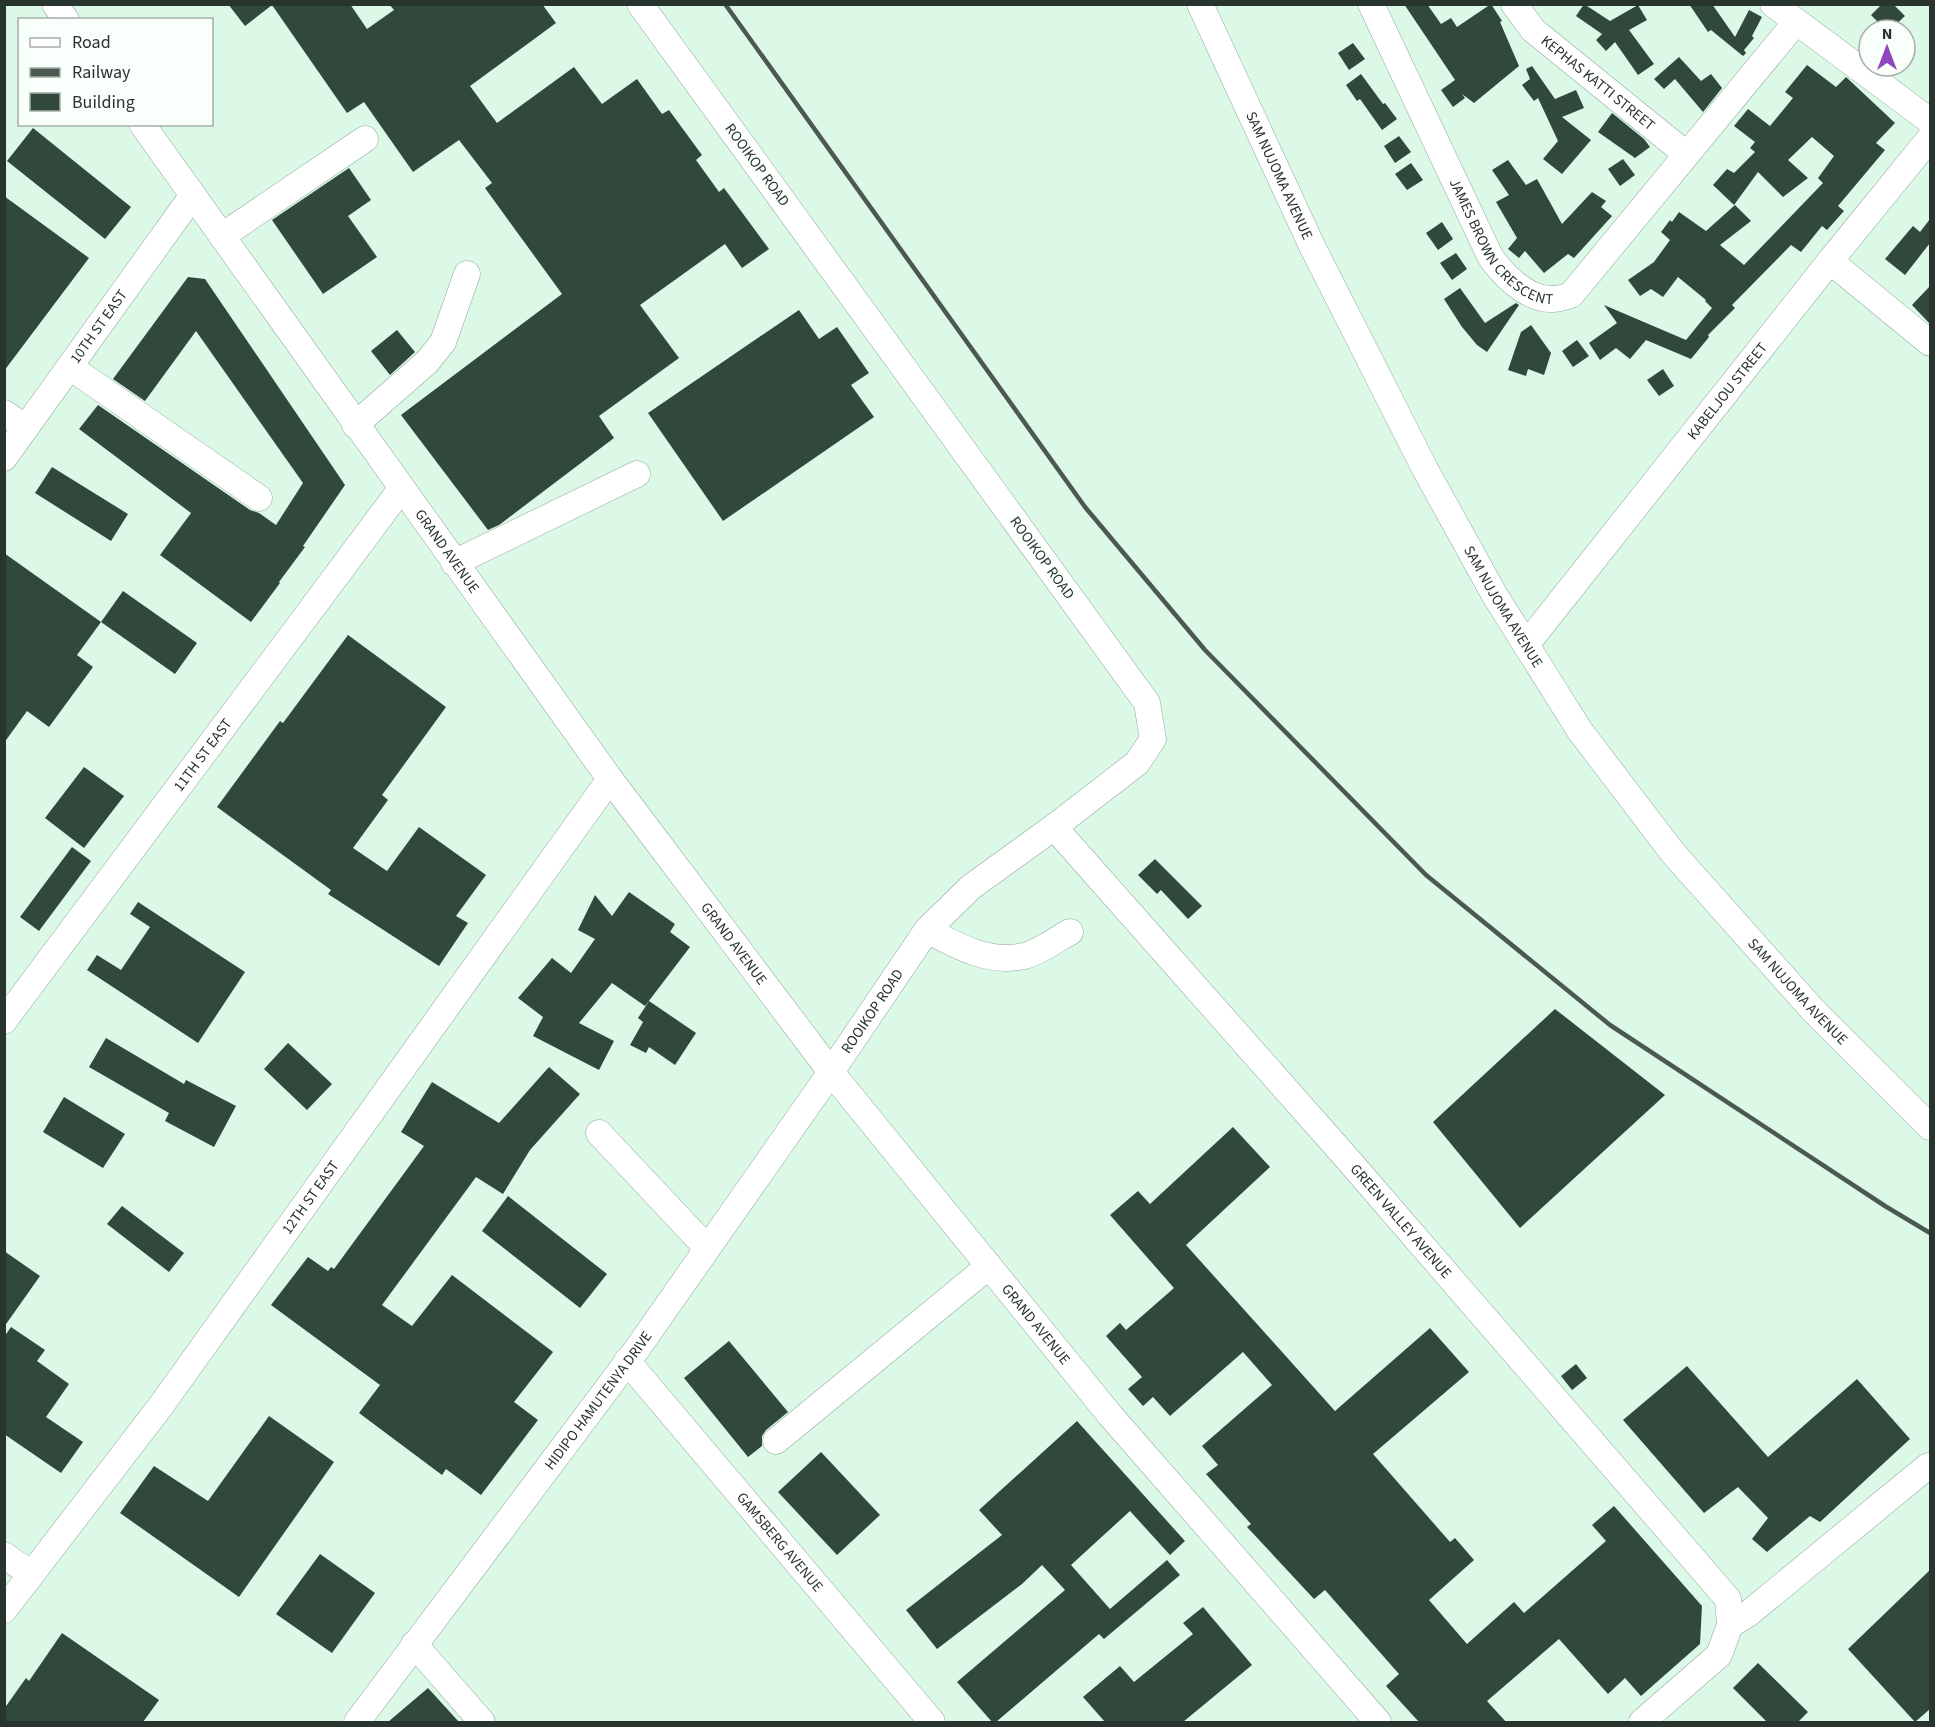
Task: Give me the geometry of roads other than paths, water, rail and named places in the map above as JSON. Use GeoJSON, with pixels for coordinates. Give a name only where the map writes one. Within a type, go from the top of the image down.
{"type":"FeatureCollection","features":[{"type":"Feature","properties":{"kind":"street"},"geometry":{"type":"LineString","coordinates":[[55,4],[65,18]]}},
{"type":"Feature","properties":{"kind":"street","name":"ROOIKOP ROAD"},"geometry":{"type":"LineString","coordinates":[[640,4],[1147,703],[1153,739],[1137,763],[1054,828],[971,887],[927,930],[831,1072]]}},
{"type":"Feature","properties":{"kind":"street","name":"SAM NUJOMA AVENUE"},"geometry":{"type":"LineString","coordinates":[[1200,4],[1312,246],[1420,459],[1494,594],[1580,731],[1673,853],[1812,1010],[1930,1127]]}},
{"type":"Feature","properties":{"kind":"street","name":"JAMES BROWN CRESCENT"},"geometry":{"type":"LineString","coordinates":[[1371,4],[1490,256],[1502,274],[1526,292],[1549,300],[1571,296],[1796,22]]}},
{"type":"Feature","properties":{"kind":"street","name":"KEPHAS KATTI STREET"},"geometry":{"type":"LineString","coordinates":[[1514,4],[1533,30],[1686,154]]}},
{"type":"Feature","properties":{"kind":"street"},"geometry":{"type":"LineString","coordinates":[[1773,4],[1930,121]]}},
{"type":"Feature","properties":{"kind":"street","name":"GRAND AVENUE"},"geometry":{"type":"LineString","coordinates":[[143,126],[400,489],[610,779],[831,1072],[1110,1415],[1363,1717]]}},
{"type":"Feature","properties":{"kind":"street","name":"KABELJOU STREET"},"geometry":{"type":"LineString","coordinates":[[1526,645],[1930,138]]}},
{"type":"Feature","properties":{"kind":"street"},"geometry":{"type":"LineString","coordinates":[[222,236],[365,139]]}},
{"type":"Feature","properties":{"kind":"street","name":"10TH ST EAST"},"geometry":{"type":"LineString","coordinates":[[4,458],[193,195]]}},
{"type":"Feature","properties":{"kind":"street"},"geometry":{"type":"LineString","coordinates":[[1830,261],[1930,343]]}},
{"type":"Feature","properties":{"kind":"street"},"geometry":{"type":"LineString","coordinates":[[355,425],[427,362],[443,342],[467,274]]}},
{"type":"Feature","properties":{"kind":"street"},"geometry":{"type":"LineString","coordinates":[[69,367],[259,498]]}},
{"type":"Feature","properties":{"kind":"street"},"geometry":{"type":"LineString","coordinates":[[4,413],[26,428]]}},
{"type":"Feature","properties":{"kind":"street"},"geometry":{"type":"LineString","coordinates":[[454,563],[637,474]]}},
{"type":"Feature","properties":{"kind":"street","name":"11TH ST EAST"},"geometry":{"type":"LineString","coordinates":[[4,1021],[400,489]]}},
{"type":"Feature","properties":{"kind":"street","name":"12TH ST EAST"},"geometry":{"type":"LineString","coordinates":[[4,1610],[160,1407],[610,779]]}},
{"type":"Feature","properties":{"kind":"street","name":"GREEN VALLEY AVENUE"},"geometry":{"type":"LineString","coordinates":[[1054,828],[1358,1171],[1728,1599],[1730,1624]]}},
{"type":"Feature","properties":{"kind":"street"},"geometry":{"type":"LineString","coordinates":[[927,930],[967,951],[1000,958],[1026,956],[1070,932]]}},
{"type":"Feature","properties":{"kind":"street","name":"HIDIPO HAMUTENYA DRIVE"},"geometry":{"type":"LineString","coordinates":[[357,1722],[627,1361],[831,1072]]}},
{"type":"Feature","properties":{"kind":"street"},"geometry":{"type":"LineString","coordinates":[[599,1133],[707,1248]]}},
{"type":"Feature","properties":{"kind":"street"},"geometry":{"type":"LineString","coordinates":[[776,1441],[989,1266]]}},
{"type":"Feature","properties":{"kind":"street","name":"GAMSBERG AVENUE"},"geometry":{"type":"LineString","coordinates":[[627,1361],[932,1722]]}},
{"type":"Feature","properties":{"kind":"street"},"geometry":{"type":"LineString","coordinates":[[1642,1722],[1719,1655],[1730,1624],[1748,1614],[1928,1466]]}},
{"type":"Feature","properties":{"kind":"street"},"geometry":{"type":"LineString","coordinates":[[4,1555],[32,1574]]}},
{"type":"Feature","properties":{"kind":"street"},"geometry":{"type":"LineString","coordinates":[[414,1644],[482,1722]]}},
{"type":"Feature","properties":{"kind":"railway"},"geometry":{"type":"LineString","coordinates":[[725,4],[1085,507],[1205,650],[1426,875],[1610,1025],[1885,1206],[1930,1233]]}}]}
